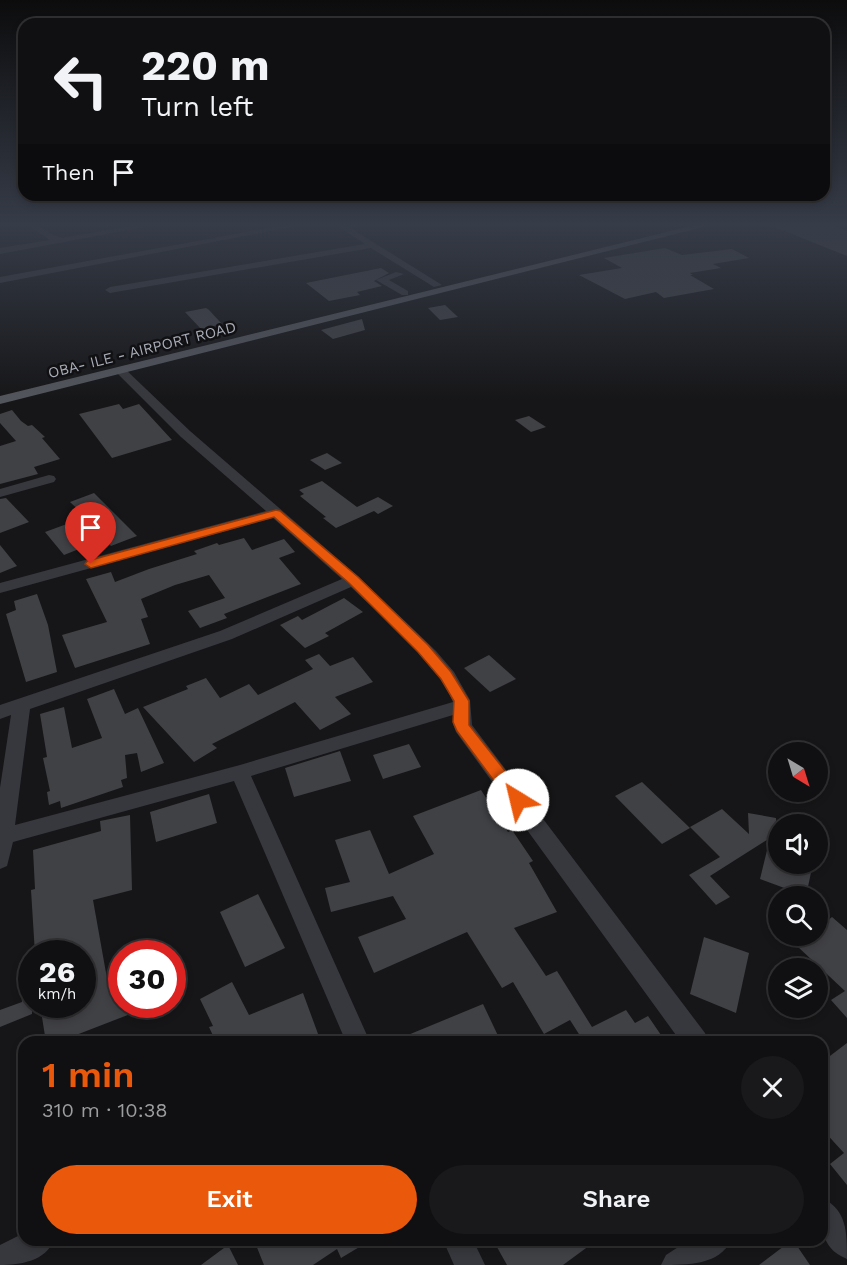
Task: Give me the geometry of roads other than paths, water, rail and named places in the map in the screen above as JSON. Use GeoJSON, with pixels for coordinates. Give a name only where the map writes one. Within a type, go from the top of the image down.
{"type":"FeatureCollection","features":[{"type":"Feature","properties":{"kind":"main road","name":"OBA- ILE - AIRPORT ROAD"},"geometry":{"type":"LineString","coordinates":[[0,400],[446,283]]}},
{"type":"Feature","properties":{"kind":"main road","name":"OBA- ILE - AIRPORT ROAD"},"geometry":{"type":"LineString","coordinates":[[0,393],[120,370],[464,283]]}},
{"type":"Feature","properties":{"kind":"street"},"geometry":{"type":"LineString","coordinates":[[110,290],[151,283]]}},
{"type":"Feature","properties":{"kind":"street"},"geometry":{"type":"LineString","coordinates":[[386,283],[405,294]]}},
{"type":"Feature","properties":{"kind":"street"},"geometry":{"type":"LineString","coordinates":[[120,370],[155,407],[354,580],[431,657],[446,676],[462,706],[460,722],[463,727],[692,1036]]}},
{"type":"Feature","properties":{"kind":"street"},"geometry":{"type":"LineString","coordinates":[[0,493],[49,479]]}},
{"type":"Feature","properties":{"kind":"street"},"geometry":{"type":"LineString","coordinates":[[0,588],[276,513]]}},
{"type":"Feature","properties":{"kind":"street"},"geometry":{"type":"LineString","coordinates":[[0,712],[226,635],[354,580]]}},
{"type":"Feature","properties":{"kind":"street"},"geometry":{"type":"LineString","coordinates":[[0,860],[21,706]]}},
{"type":"Feature","properties":{"kind":"street"},"geometry":{"type":"LineString","coordinates":[[4,836],[240,772],[462,706]]}},
{"type":"Feature","properties":{"kind":"street"},"geometry":{"type":"LineString","coordinates":[[240,772],[354,1036]]}},
{"type":"Feature","properties":{"kind":"street"},"geometry":{"type":"LineString","coordinates":[[828,1220],[847,1244]]}},
{"type":"Feature","properties":{"kind":"street"},"geometry":{"type":"LineString","coordinates":[[0,1261],[29,1246]]}},
{"type":"Feature","properties":{"kind":"street"},"geometry":{"type":"LineString","coordinates":[[461,1246],[470,1265]]}},
{"type":"Feature","properties":{"kind":"street"},"geometry":{"type":"LineString","coordinates":[[676,1265],[707,1246]]}}]}
